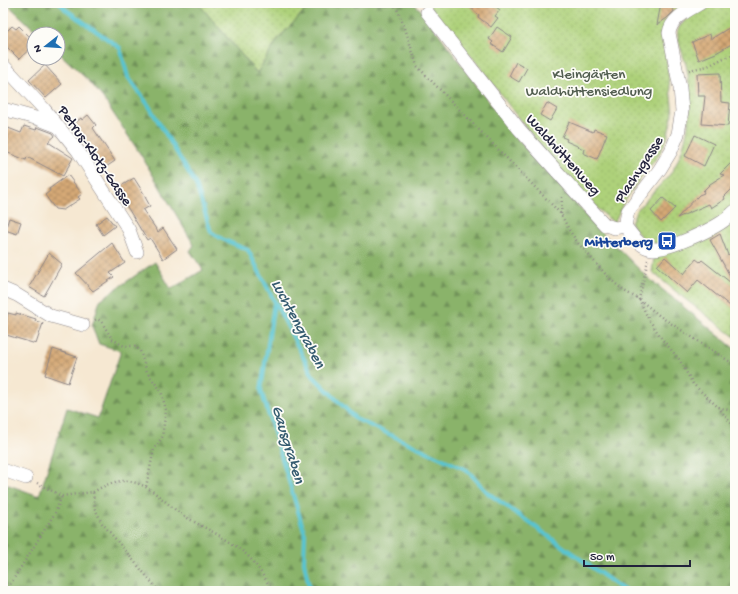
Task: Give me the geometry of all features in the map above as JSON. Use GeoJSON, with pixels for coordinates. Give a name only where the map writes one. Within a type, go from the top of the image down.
{"type":"FeatureCollection","features":[{"type":"Feature","properties":{"kind":"street","name":"Plachygasse"},"geometry":{"type":"LineString","coordinates":[[625,226],[628,211],[660,169],[671,151],[678,134],[682,111],[677,72],[669,33],[670,28],[677,19],[701,3]]}},
{"type":"Feature","properties":{"kind":"street","name":"Waldhüttenweg"},"geometry":{"type":"LineString","coordinates":[[427,12],[519,129],[605,225],[616,228],[625,226]]}},
{"type":"Feature","properties":{"kind":"street","name":"Petrus-Klotz-Gasse"},"geometry":{"type":"LineString","coordinates":[[3,65],[44,109],[78,151],[129,230],[137,252]]}},
{"type":"Feature","properties":{"kind":"street"},"geometry":{"type":"LineString","coordinates":[[3,109],[39,119],[57,126]]}},
{"type":"Feature","properties":{"kind":"street"},"geometry":{"type":"LineString","coordinates":[[625,226],[635,239],[652,249],[668,246],[707,231],[726,220],[735,211]]}},
{"type":"Feature","properties":{"kind":"street"},"geometry":{"type":"LineString","coordinates":[[3,289],[17,295],[51,316],[83,325]]}},
{"type":"Feature","properties":{"kind":"street"},"geometry":{"type":"LineString","coordinates":[[3,470],[26,478]]}},
{"type":"Feature","properties":{"kind":"path"},"geometry":{"type":"LineString","coordinates":[[394,3],[405,28],[417,66],[561,214],[566,225],[578,243],[609,278],[624,291],[639,299],[661,317],[735,365]]}},
{"type":"Feature","properties":{"kind":"path"},"geometry":{"type":"LineString","coordinates":[[677,72],[708,66],[724,58],[735,56]]}},
{"type":"Feature","properties":{"kind":"path"},"geometry":{"type":"LineString","coordinates":[[652,249],[648,258],[639,299],[648,318],[662,339],[679,360],[693,384],[718,406],[735,428]]}},
{"type":"Feature","properties":{"kind":"path"},"geometry":{"type":"LineString","coordinates":[[83,325],[97,319],[101,321],[112,339],[124,346],[135,346],[140,351],[147,372],[161,391],[166,410],[162,437],[154,449],[146,487]]}},
{"type":"Feature","properties":{"kind":"path"},"geometry":{"type":"LineString","coordinates":[[718,406],[735,412]]}},
{"type":"Feature","properties":{"kind":"path"},"geometry":{"type":"LineString","coordinates":[[26,478],[62,496],[93,492],[115,482],[122,481],[133,482],[146,487],[181,514],[224,538],[248,556],[273,591]]}},
{"type":"Feature","properties":{"kind":"path"},"geometry":{"type":"LineString","coordinates":[[93,492],[95,509],[102,523],[159,591]]}},
{"type":"Feature","properties":{"kind":"path"},"geometry":{"type":"LineString","coordinates":[[6,591],[55,513],[62,496]]}},
{"type":"Feature","properties":{"kind":"green space"},"geometry":{"type":"Polygon","coordinates":[[[6,3],[198,3],[257,73],[279,38],[312,3],[413,3],[421,10],[513,134],[600,230],[646,276],[735,349],[735,591],[3,591],[3,483],[39,496],[67,408],[98,418],[121,351],[99,344],[92,326],[100,300],[155,262],[171,289],[203,270],[190,251],[194,245],[141,155],[103,98],[90,82],[66,60],[66,26],[30,26],[6,3]]]}},
{"type":"Feature","properties":{"kind":"green space"},"geometry":{"type":"Polygon","coordinates":[[[198,3],[312,3],[279,38],[257,73],[198,3]]]}},
{"type":"Feature","properties":{"kind":"green space","name":"Kleingärten Waldhüttensiedlung"},"geometry":{"type":"Polygon","coordinates":[[[427,3],[691,3],[666,23],[660,35],[665,47],[673,113],[667,138],[658,156],[623,204],[614,223],[578,191],[546,155],[481,68],[427,3]]]}},
{"type":"Feature","properties":{"kind":"green space"},"geometry":{"type":"Polygon","coordinates":[[[710,3],[735,3],[735,337],[652,272],[656,243],[643,240],[631,224],[636,211],[672,172],[679,158],[689,121],[690,95],[687,69],[679,44],[678,30],[687,19],[710,3]]]}},
{"type":"Feature","properties":{"kind":"building"},"geometry":{"type":"Polygon","coordinates":[[[466,3],[491,3],[500,10],[495,16],[498,18],[491,27],[478,17],[479,15],[466,3]]]}},
{"type":"Feature","properties":{"kind":"building"},"geometry":{"type":"Polygon","coordinates":[[[661,3],[669,3],[674,11],[657,25],[661,3]]]}},
{"type":"Feature","properties":{"kind":"building"},"geometry":{"type":"Polygon","coordinates":[[[735,24],[735,42],[716,53],[699,60],[692,42],[710,34],[711,39],[735,24]]]}},
{"type":"Feature","properties":{"kind":"building"},"geometry":{"type":"Polygon","coordinates":[[[12,26],[16,29],[19,26],[26,33],[26,52],[19,59],[3,43],[3,35],[12,26]]]}},
{"type":"Feature","properties":{"kind":"building"},"geometry":{"type":"Polygon","coordinates":[[[497,27],[512,37],[503,52],[491,44],[493,42],[489,39],[497,27]]]}},
{"type":"Feature","properties":{"kind":"building"},"geometry":{"type":"Polygon","coordinates":[[[516,62],[527,68],[519,82],[509,76],[516,62]]]}},
{"type":"Feature","properties":{"kind":"building"},"geometry":{"type":"Polygon","coordinates":[[[44,66],[46,66],[62,84],[46,98],[29,80],[44,66]]]}},
{"type":"Feature","properties":{"kind":"building"},"geometry":{"type":"Polygon","coordinates":[[[720,73],[721,102],[730,103],[728,126],[702,124],[705,96],[698,96],[697,74],[720,73]]]}},
{"type":"Feature","properties":{"kind":"building"},"geometry":{"type":"Polygon","coordinates":[[[547,103],[557,109],[550,121],[540,115],[547,103]]]}},
{"type":"Feature","properties":{"kind":"building"},"geometry":{"type":"Polygon","coordinates":[[[88,115],[96,125],[93,128],[115,161],[103,169],[83,141],[82,142],[70,127],[81,118],[82,120],[88,115]]]}},
{"type":"Feature","properties":{"kind":"building"},"geometry":{"type":"Polygon","coordinates":[[[569,122],[593,132],[594,129],[607,134],[597,159],[583,153],[584,149],[566,141],[567,139],[562,137],[569,122]]]}},
{"type":"Feature","properties":{"kind":"building"},"geometry":{"type":"Polygon","coordinates":[[[3,126],[21,133],[24,126],[36,130],[37,127],[53,133],[55,136],[48,142],[73,158],[63,176],[27,157],[26,160],[3,151],[3,126]]]}},
{"type":"Feature","properties":{"kind":"building"},"geometry":{"type":"Polygon","coordinates":[[[695,135],[714,144],[704,166],[685,156],[695,135]]]}},
{"type":"Feature","properties":{"kind":"building"},"geometry":{"type":"Polygon","coordinates":[[[735,159],[735,186],[724,197],[725,199],[711,208],[709,204],[677,218],[699,195],[704,193],[703,191],[710,184],[724,175],[720,174],[735,159]]]}},
{"type":"Feature","properties":{"kind":"building"},"geometry":{"type":"Polygon","coordinates":[[[68,175],[82,194],[78,197],[80,199],[63,210],[55,209],[45,195],[50,191],[49,189],[68,175]]]}},
{"type":"Feature","properties":{"kind":"building"},"geometry":{"type":"Polygon","coordinates":[[[134,178],[150,206],[143,210],[158,232],[163,228],[177,249],[163,259],[150,238],[147,240],[111,180],[121,186],[134,178]]]}},
{"type":"Feature","properties":{"kind":"building"},"geometry":{"type":"Polygon","coordinates":[[[663,198],[675,208],[661,222],[651,211],[663,198]]]}},
{"type":"Feature","properties":{"kind":"building"},"geometry":{"type":"Polygon","coordinates":[[[107,216],[115,226],[103,235],[96,224],[107,216]]]}},
{"type":"Feature","properties":{"kind":"building"},"geometry":{"type":"Polygon","coordinates":[[[9,218],[21,222],[17,234],[5,230],[9,218]]]}},
{"type":"Feature","properties":{"kind":"building"},"geometry":{"type":"Polygon","coordinates":[[[720,234],[728,255],[735,249],[735,285],[710,240],[720,234]]]}},
{"type":"Feature","properties":{"kind":"building"},"geometry":{"type":"Polygon","coordinates":[[[112,243],[125,263],[110,273],[114,277],[93,291],[76,273],[112,243]]]}},
{"type":"Feature","properties":{"kind":"building"},"geometry":{"type":"Polygon","coordinates":[[[49,253],[62,264],[44,296],[29,287],[49,253]]]}},
{"type":"Feature","properties":{"kind":"building"},"geometry":{"type":"Polygon","coordinates":[[[665,257],[684,274],[696,259],[700,262],[702,260],[735,286],[735,310],[698,280],[687,293],[657,266],[665,257]]]}},
{"type":"Feature","properties":{"kind":"building"},"geometry":{"type":"Polygon","coordinates":[[[8,313],[16,315],[16,313],[36,319],[35,321],[43,323],[36,344],[3,334],[8,313]]]}},
{"type":"Feature","properties":{"kind":"building"},"geometry":{"type":"Polygon","coordinates":[[[53,349],[77,357],[68,383],[45,375],[53,349]]]}},
{"type":"Feature","properties":{"kind":"waterway","name":"Luchtengraben"},"geometry":{"type":"LineString","coordinates":[[60,3],[65,9],[120,48],[128,77],[149,106],[196,185],[211,232],[222,239],[248,250],[313,376],[356,419],[467,470],[488,493],[625,591]]}},
{"type":"Feature","properties":{"kind":"waterway","name":"Gausgraben"},"geometry":{"type":"LineString","coordinates":[[274,303],[261,390],[305,534],[304,562],[310,591]]}},
{"type":"Feature","properties":{"kind":"place","name":"Mitterberg"},"geometry":{"type":"Point","coordinates":[667,241]}}]}
